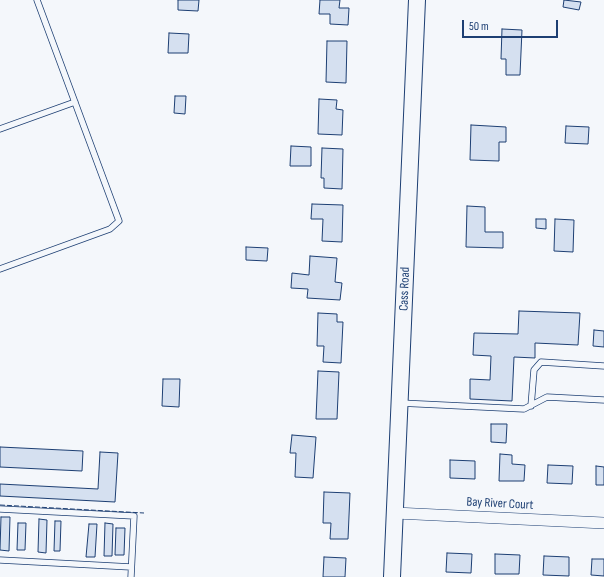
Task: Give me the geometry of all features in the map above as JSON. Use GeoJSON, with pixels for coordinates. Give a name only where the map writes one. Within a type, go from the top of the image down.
{"type":"FeatureCollection","features":[{"type":"Feature","properties":{"kind":"street","name":"Cass Road"},"geometry":{"type":"LineString","coordinates":[[392,577],[417,0]]}},
{"type":"Feature","properties":{"kind":"street","name":"Bay River Court"},"geometry":{"type":"LineString","coordinates":[[395,513],[604,523]]}},
{"type":"Feature","properties":{"kind":"lane"},"geometry":{"type":"LineString","coordinates":[[0,269],[110,229],[119,221],[37,0]]}},
{"type":"Feature","properties":{"kind":"lane"},"geometry":{"type":"LineString","coordinates":[[0,129],[75,102]]}},
{"type":"Feature","properties":{"kind":"lane"},"geometry":{"type":"LineString","coordinates":[[531,406],[534,370],[541,362],[604,366]]}},
{"type":"Feature","properties":{"kind":"lane"},"geometry":{"type":"LineString","coordinates":[[400,403],[524,409],[547,397],[604,400]]}},
{"type":"Feature","properties":{"kind":"lane"},"geometry":{"type":"LineString","coordinates":[[0,509],[134,516],[131,577]]}},
{"type":"Feature","properties":{"kind":"lane"},"geometry":{"type":"LineString","coordinates":[[0,560],[131,567]]}},
{"type":"Feature","properties":{"kind":"building"},"geometry":{"type":"Polygon","coordinates":[[[178,0],[199,0],[198,11],[178,10],[178,0]]]}},
{"type":"Feature","properties":{"kind":"building"},"geometry":{"type":"Polygon","coordinates":[[[320,0],[340,0],[339,8],[349,8],[348,25],[330,24],[330,14],[319,14],[320,0]]]}},
{"type":"Feature","properties":{"kind":"building"},"geometry":{"type":"Polygon","coordinates":[[[564,0],[581,2],[579,10],[563,7],[564,0]]]}},
{"type":"Feature","properties":{"kind":"building"},"geometry":{"type":"Polygon","coordinates":[[[502,29],[522,30],[520,75],[506,75],[506,59],[501,59],[502,29]]]}},
{"type":"Feature","properties":{"kind":"building"},"geometry":{"type":"Polygon","coordinates":[[[169,33],[189,34],[188,53],[168,53],[169,33]]]}},
{"type":"Feature","properties":{"kind":"building"},"geometry":{"type":"Polygon","coordinates":[[[327,41],[347,41],[346,83],[326,82],[327,41]]]}},
{"type":"Feature","properties":{"kind":"building"},"geometry":{"type":"Polygon","coordinates":[[[175,96],[186,96],[185,114],[174,113],[175,96]]]}},
{"type":"Feature","properties":{"kind":"building"},"geometry":{"type":"Polygon","coordinates":[[[319,99],[337,100],[336,109],[343,110],[342,135],[318,134],[319,99]]]}},
{"type":"Feature","properties":{"kind":"building"},"geometry":{"type":"Polygon","coordinates":[[[471,125],[506,127],[506,142],[499,142],[499,161],[470,160],[471,125]]]}},
{"type":"Feature","properties":{"kind":"building"},"geometry":{"type":"Polygon","coordinates":[[[566,126],[589,127],[588,144],[565,143],[566,126]]]}},
{"type":"Feature","properties":{"kind":"building"},"geometry":{"type":"Polygon","coordinates":[[[291,146],[311,147],[311,166],[290,166],[291,146]]]}},
{"type":"Feature","properties":{"kind":"building"},"geometry":{"type":"Polygon","coordinates":[[[322,148],[343,149],[342,189],[324,188],[324,178],[321,178],[322,148]]]}},
{"type":"Feature","properties":{"kind":"building"},"geometry":{"type":"Polygon","coordinates":[[[312,204],[343,205],[342,242],[322,241],[323,219],[311,219],[312,204]]]}},
{"type":"Feature","properties":{"kind":"building"},"geometry":{"type":"Polygon","coordinates":[[[467,206],[485,207],[485,232],[503,232],[503,248],[466,247],[467,206]]]}},
{"type":"Feature","properties":{"kind":"building"},"geometry":{"type":"Polygon","coordinates":[[[536,219],[546,219],[546,229],[536,228],[536,219]]]}},
{"type":"Feature","properties":{"kind":"building"},"geometry":{"type":"Polygon","coordinates":[[[555,219],[574,220],[573,252],[554,251],[555,219]]]}},
{"type":"Feature","properties":{"kind":"building"},"geometry":{"type":"Polygon","coordinates":[[[246,247],[268,248],[267,261],[246,260],[246,247]]]}},
{"type":"Feature","properties":{"kind":"building"},"geometry":{"type":"Polygon","coordinates":[[[310,256],[337,258],[335,282],[342,283],[340,300],[307,298],[308,289],[291,288],[292,273],[309,275],[310,256]]]}},
{"type":"Feature","properties":{"kind":"building"},"geometry":{"type":"Polygon","coordinates":[[[519,311],[580,313],[578,345],[535,343],[535,358],[514,357],[512,401],[470,399],[470,379],[490,380],[491,356],[473,355],[474,333],[518,334],[519,311]]]}},
{"type":"Feature","properties":{"kind":"building"},"geometry":{"type":"Polygon","coordinates":[[[318,313],[337,314],[337,322],[343,322],[341,363],[323,362],[324,346],[317,346],[318,313]]]}},
{"type":"Feature","properties":{"kind":"building"},"geometry":{"type":"Polygon","coordinates":[[[594,330],[604,331],[604,347],[593,346],[594,330]]]}},
{"type":"Feature","properties":{"kind":"building"},"geometry":{"type":"Polygon","coordinates":[[[318,371],[339,372],[337,419],[316,419],[318,371]]]}},
{"type":"Feature","properties":{"kind":"building"},"geometry":{"type":"Polygon","coordinates":[[[163,379],[180,379],[179,407],[162,406],[163,379]]]}},
{"type":"Feature","properties":{"kind":"building"},"geometry":{"type":"Polygon","coordinates":[[[491,424],[507,424],[506,443],[491,442],[491,424]]]}},
{"type":"Feature","properties":{"kind":"building"},"geometry":{"type":"Polygon","coordinates":[[[292,435],[316,437],[313,478],[295,477],[296,453],[290,453],[292,435]]]}},
{"type":"Feature","properties":{"kind":"building"},"geometry":{"type":"Polygon","coordinates":[[[0,447],[83,451],[82,471],[0,467],[0,447]]]}},
{"type":"Feature","properties":{"kind":"building"},"geometry":{"type":"Polygon","coordinates":[[[100,452],[118,453],[115,502],[0,496],[0,484],[98,489],[100,452]]]}},
{"type":"Feature","properties":{"kind":"building"},"geometry":{"type":"Polygon","coordinates":[[[500,454],[512,455],[512,464],[525,465],[524,481],[499,481],[500,454]]]}},
{"type":"Feature","properties":{"kind":"building"},"geometry":{"type":"Polygon","coordinates":[[[450,460],[475,461],[475,479],[450,478],[450,460]]]}},
{"type":"Feature","properties":{"kind":"building"},"geometry":{"type":"Polygon","coordinates":[[[548,465],[573,466],[572,484],[547,483],[548,465]]]}},
{"type":"Feature","properties":{"kind":"building"},"geometry":{"type":"Polygon","coordinates":[[[596,466],[604,467],[604,485],[596,485],[596,466]]]}},
{"type":"Feature","properties":{"kind":"building"},"geometry":{"type":"Polygon","coordinates":[[[324,492],[350,493],[348,539],[330,539],[331,523],[323,523],[324,492]]]}},
{"type":"Feature","properties":{"kind":"building"},"geometry":{"type":"Polygon","coordinates":[[[1,517],[10,517],[9,551],[0,550],[1,517]]]}},
{"type":"Feature","properties":{"kind":"building"},"geometry":{"type":"Polygon","coordinates":[[[39,519],[47,520],[46,553],[38,552],[39,519]]]}},
{"type":"Feature","properties":{"kind":"building"},"geometry":{"type":"Polygon","coordinates":[[[55,521],[61,521],[60,551],[54,551],[55,521]]]}},
{"type":"Feature","properties":{"kind":"building"},"geometry":{"type":"Polygon","coordinates":[[[18,523],[26,523],[25,550],[17,550],[18,523]]]}},
{"type":"Feature","properties":{"kind":"building"},"geometry":{"type":"Polygon","coordinates":[[[105,523],[113,524],[112,556],[104,556],[105,523]]]}},
{"type":"Feature","properties":{"kind":"building"},"geometry":{"type":"Polygon","coordinates":[[[89,524],[97,524],[95,557],[86,557],[89,524]]]}},
{"type":"Feature","properties":{"kind":"building"},"geometry":{"type":"Polygon","coordinates":[[[116,528],[125,528],[124,555],[115,555],[116,528]]]}},
{"type":"Feature","properties":{"kind":"building"},"geometry":{"type":"Polygon","coordinates":[[[447,553],[472,554],[471,573],[446,572],[447,553]]]}},
{"type":"Feature","properties":{"kind":"building"},"geometry":{"type":"Polygon","coordinates":[[[495,554],[520,555],[519,574],[495,574],[495,554]]]}},
{"type":"Feature","properties":{"kind":"building"},"geometry":{"type":"Polygon","coordinates":[[[544,556],[569,557],[569,576],[543,575],[544,556]]]}},
{"type":"Feature","properties":{"kind":"building"},"geometry":{"type":"Polygon","coordinates":[[[324,557],[346,558],[345,577],[323,577],[324,557]]]}},
{"type":"Feature","properties":{"kind":"building"},"geometry":{"type":"Polygon","coordinates":[[[592,559],[604,559],[604,576],[591,575],[592,559]]]}},
{"type":"Feature","properties":{"kind":"fence"},"geometry":{"type":"LineString","coordinates":[[0,505],[144,513]]}}]}
